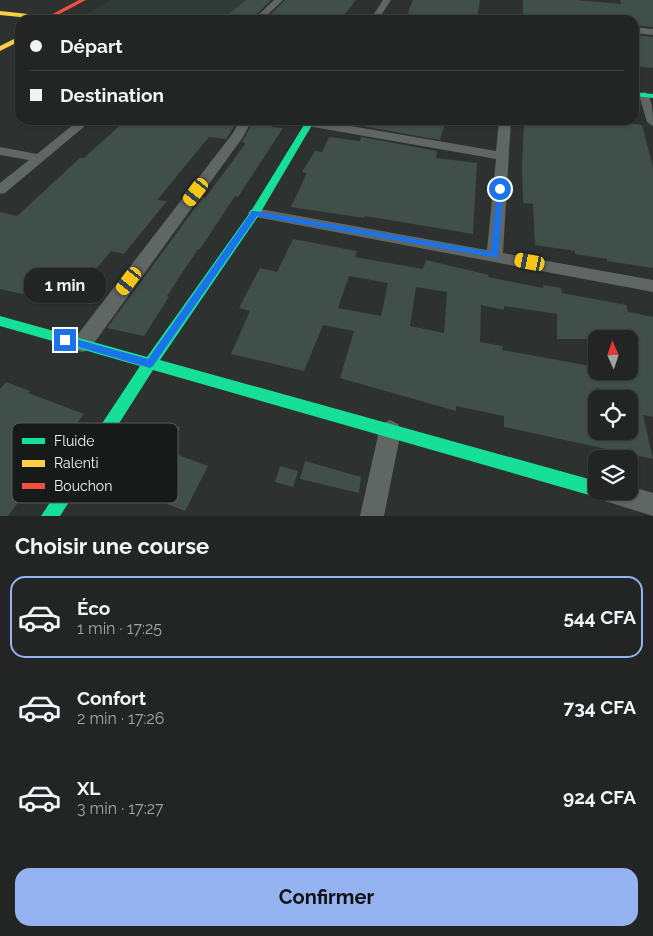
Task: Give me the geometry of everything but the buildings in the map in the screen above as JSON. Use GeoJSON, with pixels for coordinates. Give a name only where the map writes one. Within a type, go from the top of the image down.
{"type":"FeatureCollection","features":[{"type":"Feature","properties":{"kind":"street"},"geometry":{"type":"LineString","coordinates":[[60,15],[83,0]]}},
{"type":"Feature","properties":{"kind":"street"},"geometry":{"type":"LineString","coordinates":[[62,15],[94,0]]}},
{"type":"Feature","properties":{"kind":"street"},"geometry":{"type":"LineString","coordinates":[[263,15],[280,0]]}},
{"type":"Feature","properties":{"kind":"street"},"geometry":{"type":"LineString","coordinates":[[377,15],[387,0]]}},
{"type":"Feature","properties":{"kind":"street"},"geometry":{"type":"LineString","coordinates":[[0,14],[15,16]]}},
{"type":"Feature","properties":{"kind":"street"},"geometry":{"type":"LineString","coordinates":[[639,31],[653,32]]}},
{"type":"Feature","properties":{"kind":"street"},"geometry":{"type":"LineString","coordinates":[[0,42],[15,34]]}},
{"type":"Feature","properties":{"kind":"street"},"geometry":{"type":"LineString","coordinates":[[0,48],[15,40]]}},
{"type":"Feature","properties":{"kind":"street"},"geometry":{"type":"LineString","coordinates":[[646,93],[653,122]]}},
{"type":"Feature","properties":{"kind":"street"},"geometry":{"type":"LineString","coordinates":[[0,190],[80,125]]}},
{"type":"Feature","properties":{"kind":"street"},"geometry":{"type":"LineString","coordinates":[[82,344],[239,134],[244,125]]}},
{"type":"Feature","properties":{"kind":"street"},"geometry":{"type":"LineString","coordinates":[[111,423],[150,363],[255,213],[309,125]]}},
{"type":"Feature","properties":{"kind":"street"},"geometry":{"type":"LineString","coordinates":[[333,125],[502,156]]}},
{"type":"Feature","properties":{"kind":"street"},"geometry":{"type":"LineString","coordinates":[[495,256],[505,125]]}},
{"type":"Feature","properties":{"kind":"street"},"geometry":{"type":"LineString","coordinates":[[0,151],[39,158]]}},
{"type":"Feature","properties":{"kind":"street"},"geometry":{"type":"LineString","coordinates":[[255,213],[653,286]]}},
{"type":"Feature","properties":{"kind":"street"},"geometry":{"type":"LineString","coordinates":[[0,321],[588,487]]}},
{"type":"Feature","properties":{"kind":"street"},"geometry":{"type":"LineString","coordinates":[[372,516],[390,431]]}},
{"type":"Feature","properties":{"kind":"street"},"geometry":{"type":"LineString","coordinates":[[638,500],[653,504]]}},
{"type":"Feature","properties":{"kind":"street"},"geometry":{"type":"LineString","coordinates":[[50,516],[58,503]]}},
{"type":"Feature","properties":{"kind":"shaded area"},"geometry":{"type":"Polygon","coordinates":[[[111,0],[271,0],[254,15],[84,15],[111,0]]]}},
{"type":"Feature","properties":{"kind":"traffic: fast"},"geometry":{"type":"LineString","coordinates":[[639,95],[653,96]]}},
{"type":"Feature","properties":{"kind":"traffic: fast"},"geometry":{"type":"LineString","coordinates":[[111,423],[150,363],[255,213],[308,125]]}},
{"type":"Feature","properties":{"kind":"traffic: fast"},"geometry":{"type":"LineString","coordinates":[[0,321],[588,487]]}},
{"type":"Feature","properties":{"kind":"traffic: fast"},"geometry":{"type":"LineString","coordinates":[[50,516],[58,503]]}},
{"type":"Feature","properties":{"kind":"traffic: slow"},"geometry":{"type":"LineString","coordinates":[[0,13],[19,15]]}},
{"type":"Feature","properties":{"kind":"traffic: slow"},"geometry":{"type":"LineString","coordinates":[[0,49],[15,41]]}},
{"type":"Feature","properties":{"kind":"traffic: jam"},"geometry":{"type":"LineString","coordinates":[[54,15],[83,0]]}},
{"type":"Feature","properties":{"kind":"route"},"geometry":{"type":"LineString","coordinates":[[65,340],[150,363],[255,213],[495,256],[500,189]]}}]}
